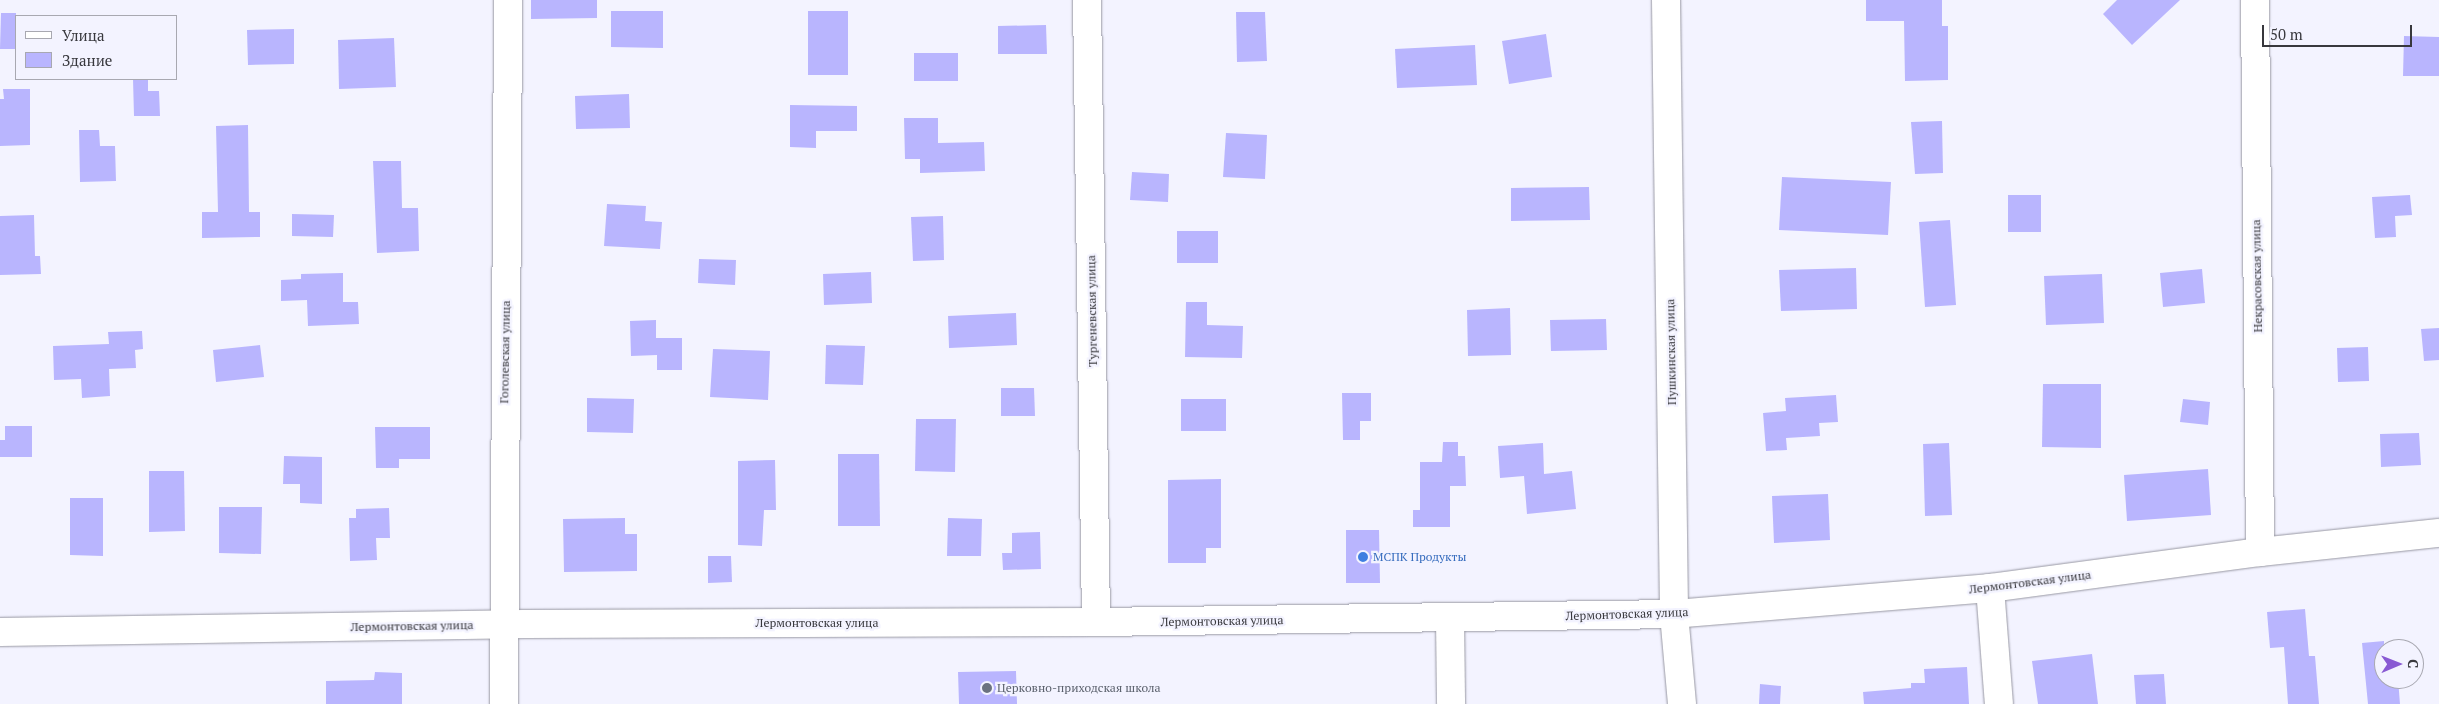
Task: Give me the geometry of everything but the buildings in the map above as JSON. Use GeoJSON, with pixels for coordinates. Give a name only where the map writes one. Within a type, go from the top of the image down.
{"type":"FeatureCollection","features":[{"type":"Feature","properties":{"kind":"street","name":"Гоголевская улица"},"geometry":{"type":"LineString","coordinates":[[504,704],[502,624],[508,0]]}},
{"type":"Feature","properties":{"kind":"street","name":"Тургеневская улица"},"geometry":{"type":"LineString","coordinates":[[1087,0],[1096,622]]}},
{"type":"Feature","properties":{"kind":"street","name":"Пушкинская улица"},"geometry":{"type":"LineString","coordinates":[[1666,0],[1674,614],[1682,704]]}},
{"type":"Feature","properties":{"kind":"street","name":"Некрасовская улица"},"geometry":{"type":"LineString","coordinates":[[2254,0],[2260,552]]}},
{"type":"Feature","properties":{"kind":"street","name":"Лермонтовская улица"},"geometry":{"type":"LineString","coordinates":[[0,632],[502,624],[1096,622],[1674,614],[1990,588],[2260,552],[2439,533]]}},
{"type":"Feature","properties":{"kind":"street"},"geometry":{"type":"LineString","coordinates":[[1990,588],[1999,704]]}},
{"type":"Feature","properties":{"kind":"street"},"geometry":{"type":"LineString","coordinates":[[1450,618],[1451,704]]}},
{"type":"Feature","properties":{"kind":"place","name":"МСПК Продукты"},"geometry":{"type":"Point","coordinates":[1363,557]}},
{"type":"Feature","properties":{"kind":"place","name":"Церковно-приходская школа"},"geometry":{"type":"Point","coordinates":[987,688]}}]}
